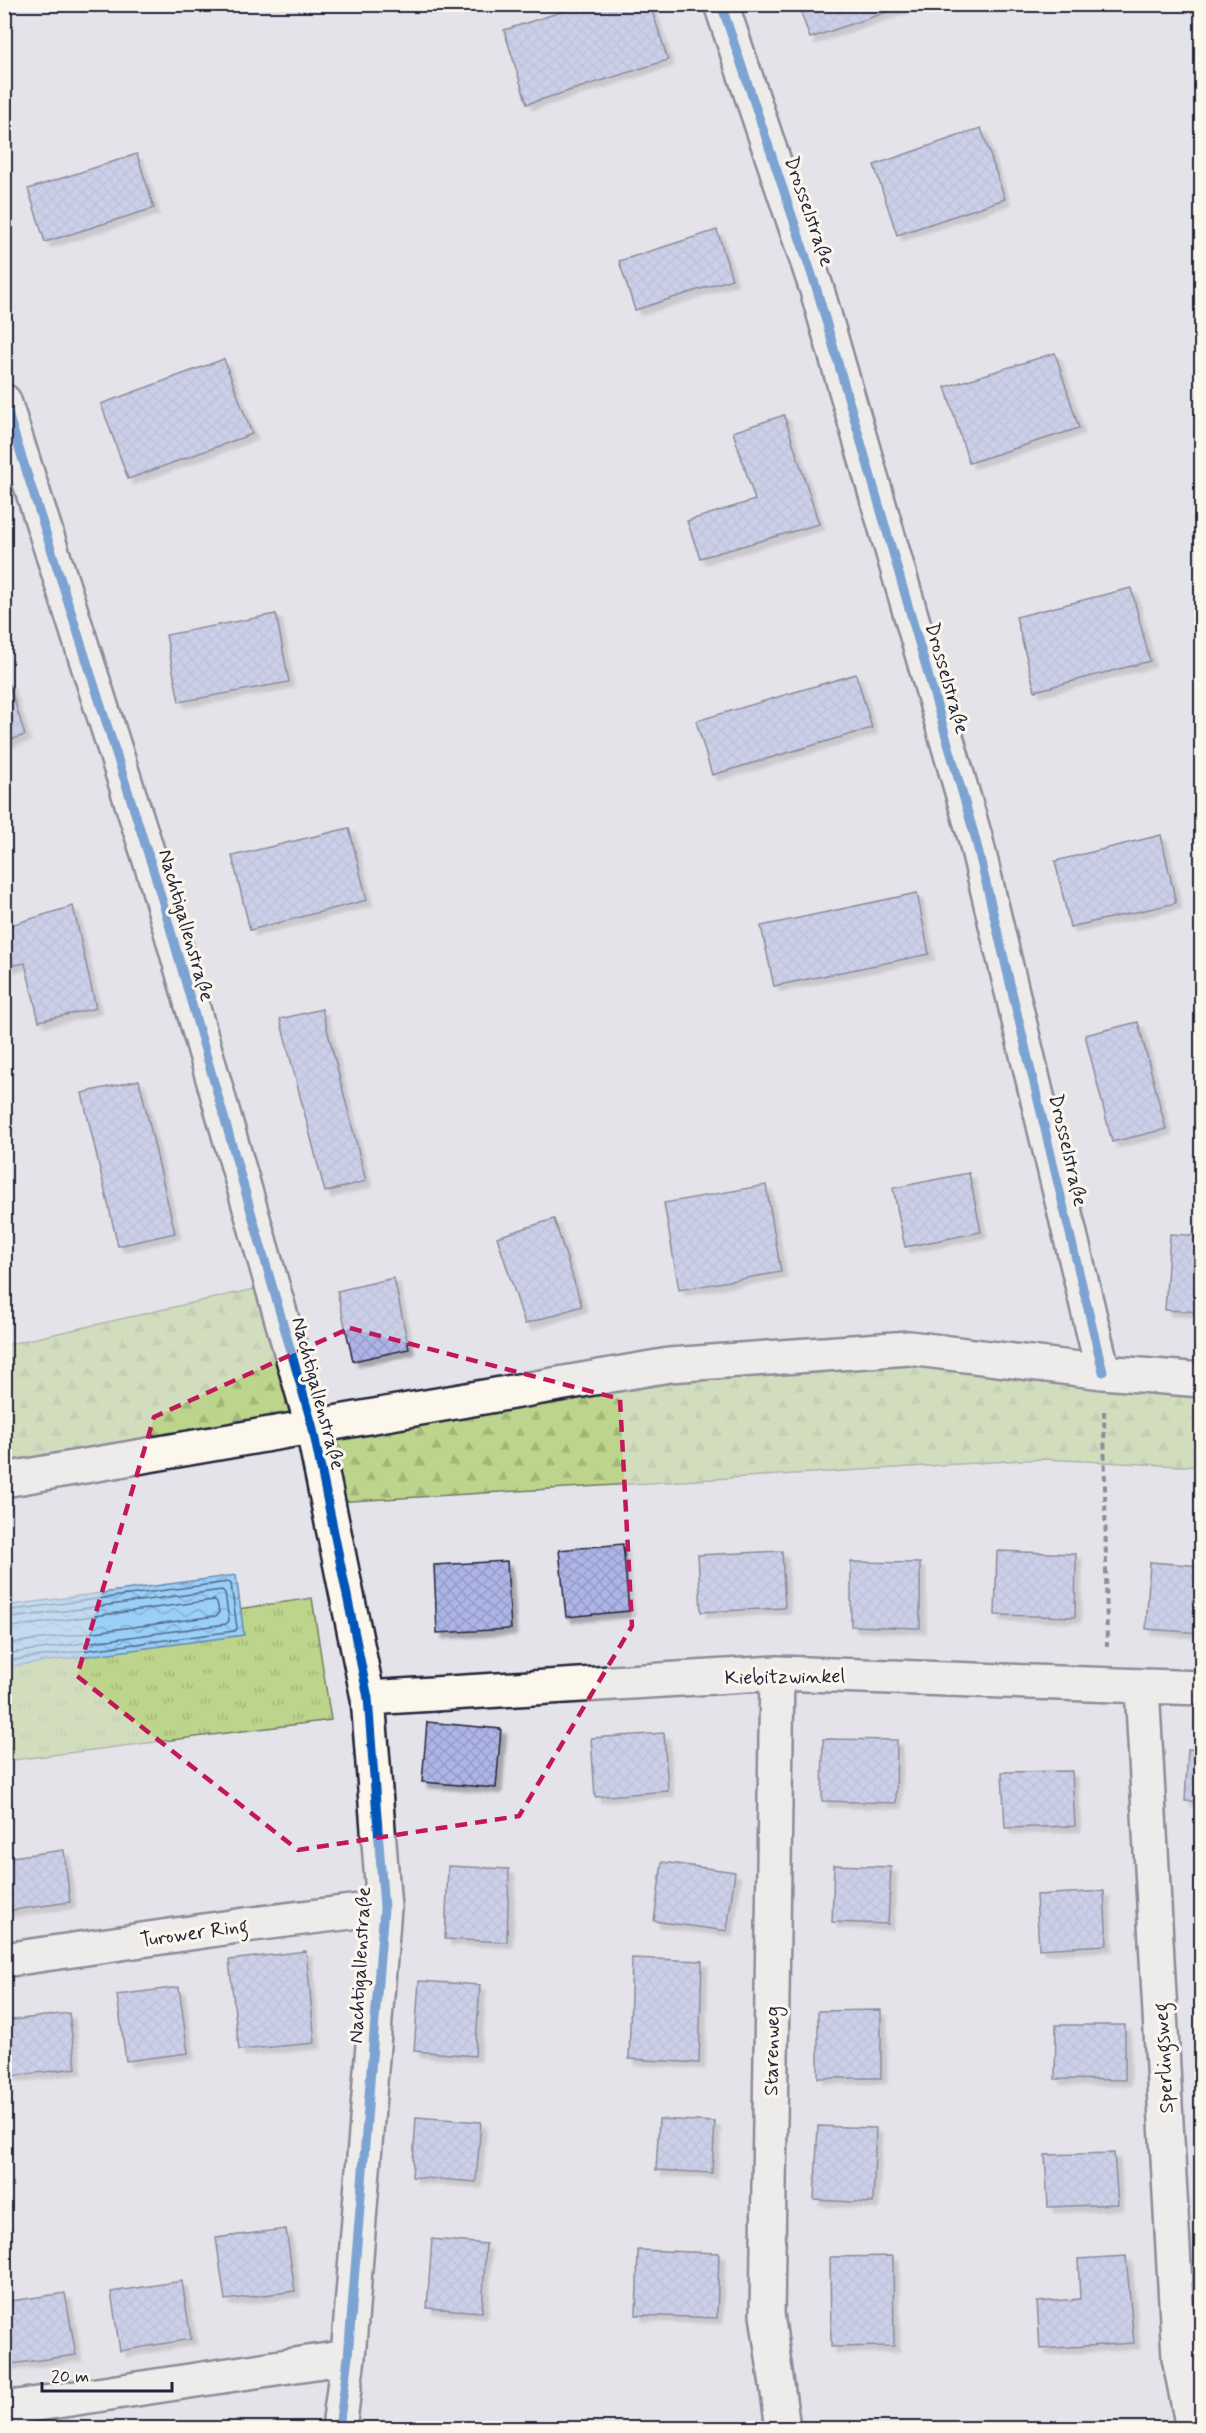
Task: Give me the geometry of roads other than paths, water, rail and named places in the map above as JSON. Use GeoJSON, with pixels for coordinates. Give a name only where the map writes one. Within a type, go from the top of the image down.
{"type":"FeatureCollection","features":[{"type":"Feature","properties":{"kind":"street","name":"Drosselstraße"},"geometry":{"type":"LineString","coordinates":[[721,4],[817,290],[975,837],[1103,1372]]}},
{"type":"Feature","properties":{"kind":"street","name":"Nachtigallenstraße"},"geometry":{"type":"LineString","coordinates":[[4,401],[156,879],[312,1425],[369,1698],[384,1908],[348,2357],[339,2428]]}},
{"type":"Feature","properties":{"kind":"street","name":"Nachtigallenstraße"},"geometry":{"type":"LineString","coordinates":[[312,1425],[669,1365],[909,1348],[1103,1372]]}},
{"type":"Feature","properties":{"kind":"street"},"geometry":{"type":"LineString","coordinates":[[1103,1372],[1202,1380]]}},
{"type":"Feature","properties":{"kind":"street"},"geometry":{"type":"LineString","coordinates":[[4,1480],[312,1425]]}},
{"type":"Feature","properties":{"kind":"street","name":"Kiebitzwinkel"},"geometry":{"type":"LineString","coordinates":[[369,1698],[777,1673],[1202,1688]]}},
{"type":"Feature","properties":{"kind":"street","name":"Starenweg"},"geometry":{"type":"LineString","coordinates":[[777,1673],[767,2314],[783,2428]]}},
{"type":"Feature","properties":{"kind":"street","name":"Sperlingsweg"},"geometry":{"type":"LineString","coordinates":[[1142,1687],[1179,2357],[1193,2428]]}},
{"type":"Feature","properties":{"kind":"street","name":"Turower Ring"},"geometry":{"type":"LineString","coordinates":[[4,1960],[245,1925],[384,1908]]}},
{"type":"Feature","properties":{"kind":"street"},"geometry":{"type":"LineString","coordinates":[[4,2409],[348,2357]]}},
{"type":"Feature","properties":{"kind":"water"},"geometry":{"type":"Polygon","coordinates":[[[236,1575],[244,1635],[5,1667],[5,1606],[236,1575]]]}}]}
